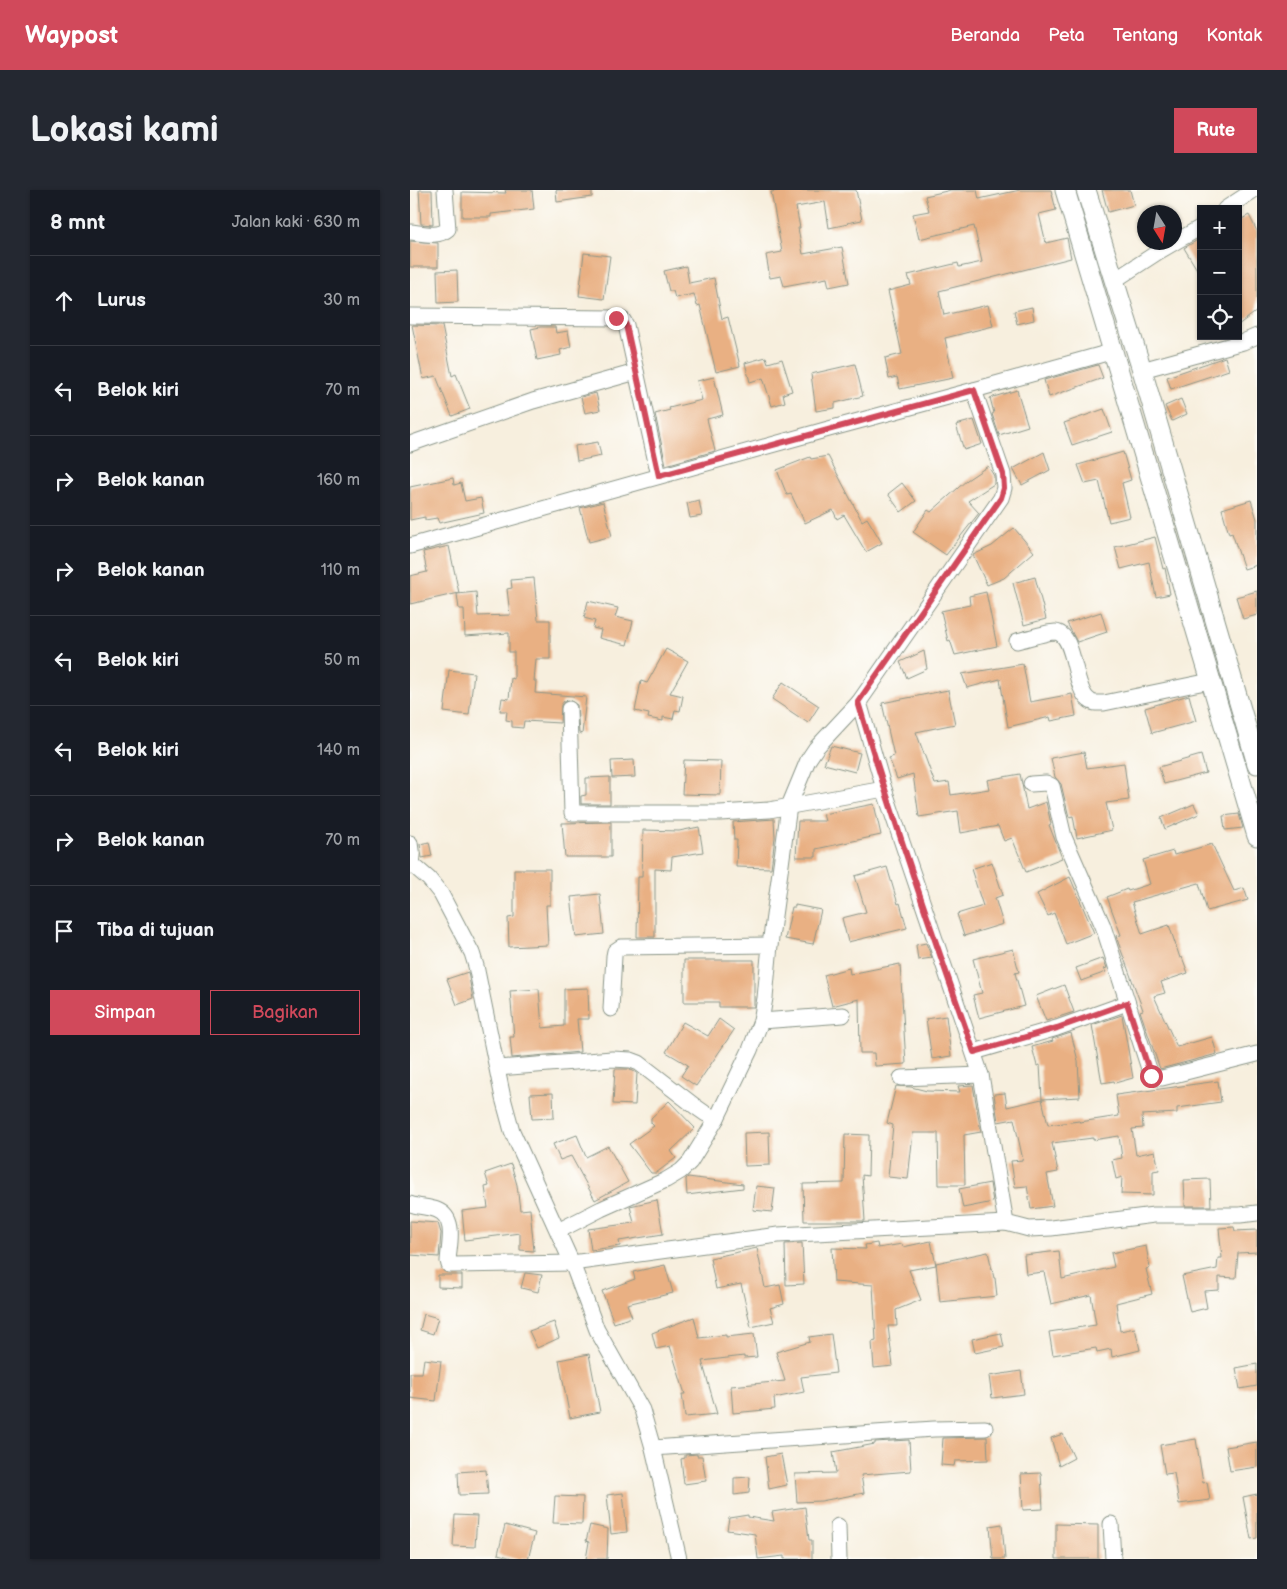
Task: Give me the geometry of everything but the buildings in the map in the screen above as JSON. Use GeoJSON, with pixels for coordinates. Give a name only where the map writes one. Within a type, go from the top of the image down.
{"type":"FeatureCollection","features":[{"type":"Feature","properties":{"kind":"street"},"geometry":{"type":"LineString","coordinates":[[410,232],[438,234],[444,233],[448,229],[445,190]]}},
{"type":"Feature","properties":{"kind":"street"},"geometry":{"type":"LineString","coordinates":[[1065,190],[1257,836]]}},
{"type":"Feature","properties":{"kind":"street"},"geometry":{"type":"LineString","coordinates":[[1086,190],[1142,370],[1257,764]]}},
{"type":"Feature","properties":{"kind":"street"},"geometry":{"type":"LineString","coordinates":[[1232,205],[1254,190]]}},
{"type":"Feature","properties":{"kind":"street"},"geometry":{"type":"LineString","coordinates":[[1115,280],[1197,229]]}},
{"type":"Feature","properties":{"kind":"street"},"geometry":{"type":"LineString","coordinates":[[410,316],[616,318],[623,320],[626,325],[659,476]]}},
{"type":"Feature","properties":{"kind":"street"},"geometry":{"type":"LineString","coordinates":[[1142,370],[1242,342],[1257,336]]}},
{"type":"Feature","properties":{"kind":"street"},"geometry":{"type":"LineString","coordinates":[[410,546],[1114,351]]}},
{"type":"Feature","properties":{"kind":"street"},"geometry":{"type":"LineString","coordinates":[[410,444],[533,401],[636,372]]}},
{"type":"Feature","properties":{"kind":"street"},"geometry":{"type":"LineString","coordinates":[[558,1231],[601,1209],[666,1180],[681,1171],[690,1162],[717,1118],[750,1050],[761,1021],[789,806],[808,760],[816,748],[858,702],[1001,498],[1004,488],[1003,474],[974,390]]}},
{"type":"Feature","properties":{"kind":"street"},"geometry":{"type":"LineString","coordinates":[[1017,641],[1055,632],[1062,635],[1068,642],[1082,692],[1094,704],[1210,681]]}},
{"type":"Feature","properties":{"kind":"street"},"geometry":{"type":"LineString","coordinates":[[858,702],[884,789],[946,976],[974,1052],[980,1075],[1006,1223]]}},
{"type":"Feature","properties":{"kind":"street"},"geometry":{"type":"LineString","coordinates":[[569,709],[572,812],[720,813],[769,810],[884,789]]}},
{"type":"Feature","properties":{"kind":"street"},"geometry":{"type":"LineString","coordinates":[[1031,784],[1046,782],[1052,786],[1064,837],[1102,926],[1151,1076],[1162,1078],[1257,1054]]}},
{"type":"Feature","properties":{"kind":"street"},"geometry":{"type":"LineString","coordinates":[[410,843],[411,865],[429,879],[441,894],[472,953],[503,1098],[512,1131],[572,1263],[597,1330],[642,1410],[654,1448],[679,1559]]}},
{"type":"Feature","properties":{"kind":"street"},"geometry":{"type":"LineString","coordinates":[[611,1009],[614,956],[615,951],[621,946],[770,945]]}},
{"type":"Feature","properties":{"kind":"street"},"geometry":{"type":"LineString","coordinates":[[974,1052],[1057,1028],[1127,1003]]}},
{"type":"Feature","properties":{"kind":"street"},"geometry":{"type":"LineString","coordinates":[[761,1021],[843,1015]]}},
{"type":"Feature","properties":{"kind":"street"},"geometry":{"type":"LineString","coordinates":[[498,1068],[612,1059],[631,1060],[639,1063],[701,1110],[717,1118]]}},
{"type":"Feature","properties":{"kind":"street"},"geometry":{"type":"LineString","coordinates":[[901,1078],[980,1075]]}},
{"type":"Feature","properties":{"kind":"street"},"geometry":{"type":"LineString","coordinates":[[410,1204],[438,1211],[446,1217],[450,1225],[448,1261],[450,1265],[572,1263],[778,1235],[1006,1223],[1029,1229],[1154,1215],[1240,1216],[1257,1213]]}},
{"type":"Feature","properties":{"kind":"street"},"geometry":{"type":"LineString","coordinates":[[654,1448],[934,1429],[985,1428]]}},
{"type":"Feature","properties":{"kind":"street"},"geometry":{"type":"LineString","coordinates":[[1111,1524],[1113,1559]]}},
{"type":"Feature","properties":{"kind":"street"},"geometry":{"type":"LineString","coordinates":[[838,1526],[839,1559]]}},
{"type":"Feature","properties":{"kind":"route"},"geometry":{"type":"LineString","coordinates":[[616,318],[623,320],[626,325],[659,476],[974,390],[1003,474],[1004,488],[1001,498],[858,702],[884,789],[946,976],[974,1052],[1028,1038],[1127,1003],[1151,1076]]}}]}
